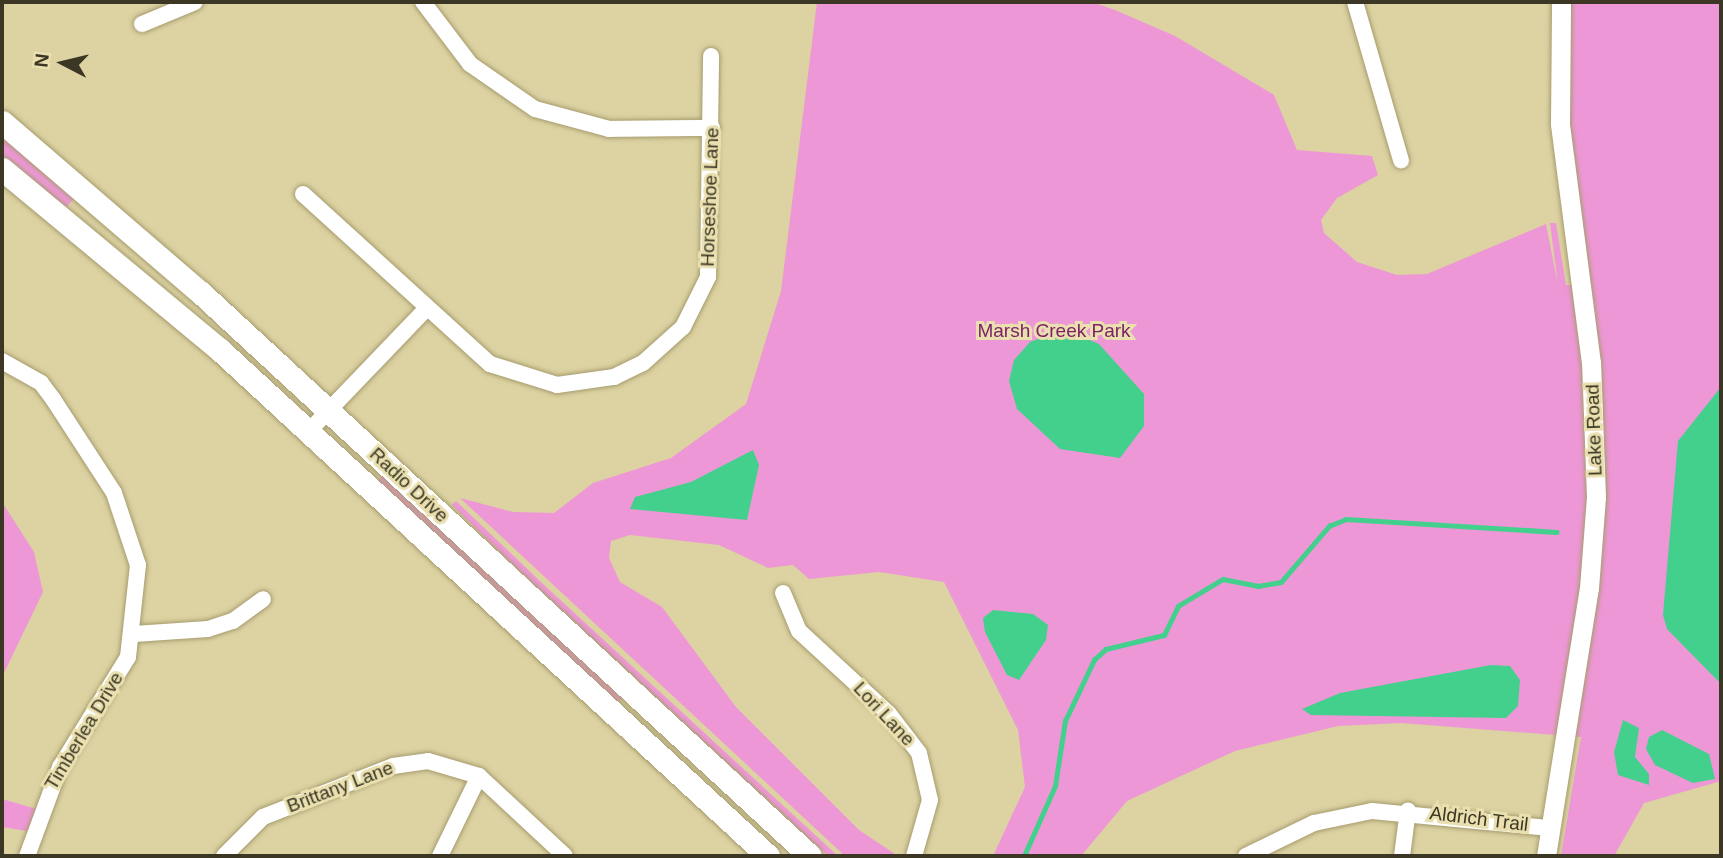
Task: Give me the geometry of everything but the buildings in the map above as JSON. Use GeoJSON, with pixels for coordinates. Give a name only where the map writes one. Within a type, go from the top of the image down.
{"type":"FeatureCollection","features":[{"type":"Feature","properties":{"kind":"main road","name":"Radio Drive"},"geometry":{"type":"LineString","coordinates":[[2,122],[328,410],[810,856]]}},
{"type":"Feature","properties":{"kind":"main road","name":"Radio Drive"},"geometry":{"type":"LineString","coordinates":[[2,169],[151,289],[309,431],[768,856]]}},
{"type":"Feature","properties":{"kind":"street"},"geometry":{"type":"LineString","coordinates":[[142,24],[195,2]]}},
{"type":"Feature","properties":{"kind":"street"},"geometry":{"type":"LineString","coordinates":[[423,2],[470,64],[535,109],[609,128],[712,128]]}},
{"type":"Feature","properties":{"kind":"street"},"geometry":{"type":"LineString","coordinates":[[1355,2],[1401,160]]}},
{"type":"Feature","properties":{"kind":"street","name":"Lake Road"},"geometry":{"type":"LineString","coordinates":[[1546,856],[1589,588],[1596,497],[1591,363],[1560,122],[1561,2]]}},
{"type":"Feature","properties":{"kind":"street","name":"Horseshoe Lane"},"geometry":{"type":"LineString","coordinates":[[303,194],[425,310],[490,365],[530,382],[586,385],[643,363],[682,327],[708,277],[711,56]]}},
{"type":"Feature","properties":{"kind":"street"},"geometry":{"type":"LineString","coordinates":[[309,431],[425,310]]}},
{"type":"Feature","properties":{"kind":"street","name":"Timberlea Drive"},"geometry":{"type":"LineString","coordinates":[[2,361],[41,383],[126,518],[138,565],[134,634],[119,675],[49,788],[27,856]]}},
{"type":"Feature","properties":{"kind":"street","name":"Lori Lane"},"geometry":{"type":"LineString","coordinates":[[783,593],[799,631],[896,721],[919,753],[930,800],[914,856]]}},
{"type":"Feature","properties":{"kind":"street"},"geometry":{"type":"LineString","coordinates":[[134,634],[208,629],[233,621],[263,599]]}},
{"type":"Feature","properties":{"kind":"street","name":"Brittany Lane"},"geometry":{"type":"LineString","coordinates":[[224,856],[263,817],[393,765],[447,763],[479,776],[565,856]]}},
{"type":"Feature","properties":{"kind":"street"},"geometry":{"type":"LineString","coordinates":[[440,856],[479,776]]}},
{"type":"Feature","properties":{"kind":"street","name":"Aldrich Trail"},"geometry":{"type":"LineString","coordinates":[[1246,856],[1320,821],[1408,810],[1550,828]]}},
{"type":"Feature","properties":{"kind":"street","name":"Aldrich Trail"},"geometry":{"type":"LineString","coordinates":[[1402,856],[1408,810]]}},
{"type":"Feature","properties":{"kind":"green space","name":"Marsh Creek Park"},"geometry":{"type":"Polygon","coordinates":[[[817,2],[1092,2],[1115,10],[1175,36],[1274,95],[1297,150],[1372,156],[1378,175],[1337,198],[1321,220],[1324,233],[1357,262],[1397,275],[1427,274],[1546,224],[1558,285],[1550,223],[1556,223],[1566,285],[1581,285],[1560,123],[1561,2],[1721,2],[1721,781],[1644,803],[1614,856],[1561,856],[1581,737],[1401,723],[1338,726],[1235,751],[1127,801],[1081,856],[993,856],[1025,787],[1018,730],[944,582],[879,572],[809,579],[793,565],[768,568],[719,545],[630,535],[611,541],[609,558],[620,582],[662,607],[736,707],[859,830],[898,856],[845,856],[460,498],[513,512],[554,513],[593,483],[671,458],[746,404],[781,291],[817,2]]]}},
{"type":"Feature","properties":{"kind":"green space"},"geometry":{"type":"Polygon","coordinates":[[[2,133],[76,196],[65,209],[2,158],[2,133]]]}},
{"type":"Feature","properties":{"kind":"green space"},"geometry":{"type":"Polygon","coordinates":[[[384,474],[624,696],[617,704],[377,482],[384,474]]]}},
{"type":"Feature","properties":{"kind":"green space"},"geometry":{"type":"Polygon","coordinates":[[[456,501],[838,856],[828,856],[516,568],[452,505],[456,501]]]}},
{"type":"Feature","properties":{"kind":"green space"},"geometry":{"type":"Polygon","coordinates":[[[2,502],[34,552],[43,592],[2,677],[2,502]]]}},
{"type":"Feature","properties":{"kind":"green space"},"geometry":{"type":"Polygon","coordinates":[[[2,799],[40,810],[33,832],[2,827],[2,799]]]}},
{"type":"Feature","properties":{"kind":"shaded area"},"geometry":{"type":"Polygon","coordinates":[[[1051,334],[1075,334],[1099,344],[1144,394],[1144,426],[1120,458],[1060,449],[1017,409],[1009,381],[1014,360],[1030,342],[1051,334]]]}},
{"type":"Feature","properties":{"kind":"shaded area"},"geometry":{"type":"Polygon","coordinates":[[[1721,387],[1721,684],[1667,629],[1663,615],[1678,441],[1721,387]]]}},
{"type":"Feature","properties":{"kind":"shaded area"},"geometry":{"type":"Polygon","coordinates":[[[753,450],[759,465],[747,520],[630,509],[635,497],[691,482],[753,450]]]}},
{"type":"Feature","properties":{"kind":"shaded area"},"geometry":{"type":"Polygon","coordinates":[[[993,610],[1033,614],[1048,625],[1046,640],[1019,680],[1007,675],[985,632],[983,618],[993,610]]]}},
{"type":"Feature","properties":{"kind":"shaded area"},"geometry":{"type":"Polygon","coordinates":[[[1491,665],[1510,666],[1520,680],[1518,706],[1506,718],[1311,715],[1302,709],[1340,693],[1491,665]]]}},
{"type":"Feature","properties":{"kind":"shaded area"},"geometry":{"type":"Polygon","coordinates":[[[1623,720],[1639,728],[1635,757],[1649,774],[1649,785],[1618,775],[1614,752],[1623,720]]]}},
{"type":"Feature","properties":{"kind":"shaded area"},"geometry":{"type":"Polygon","coordinates":[[[1662,730],[1709,754],[1715,779],[1693,783],[1655,765],[1646,749],[1649,737],[1662,730]]]}},
{"type":"Feature","properties":{"kind":"waterway"},"geometry":{"type":"LineString","coordinates":[[1024,856],[1055,786],[1065,721],[1094,660],[1106,649],[1164,635],[1178,606],[1223,579],[1258,586],[1281,582],[1329,526],[1346,519],[1557,532]]}}]}
